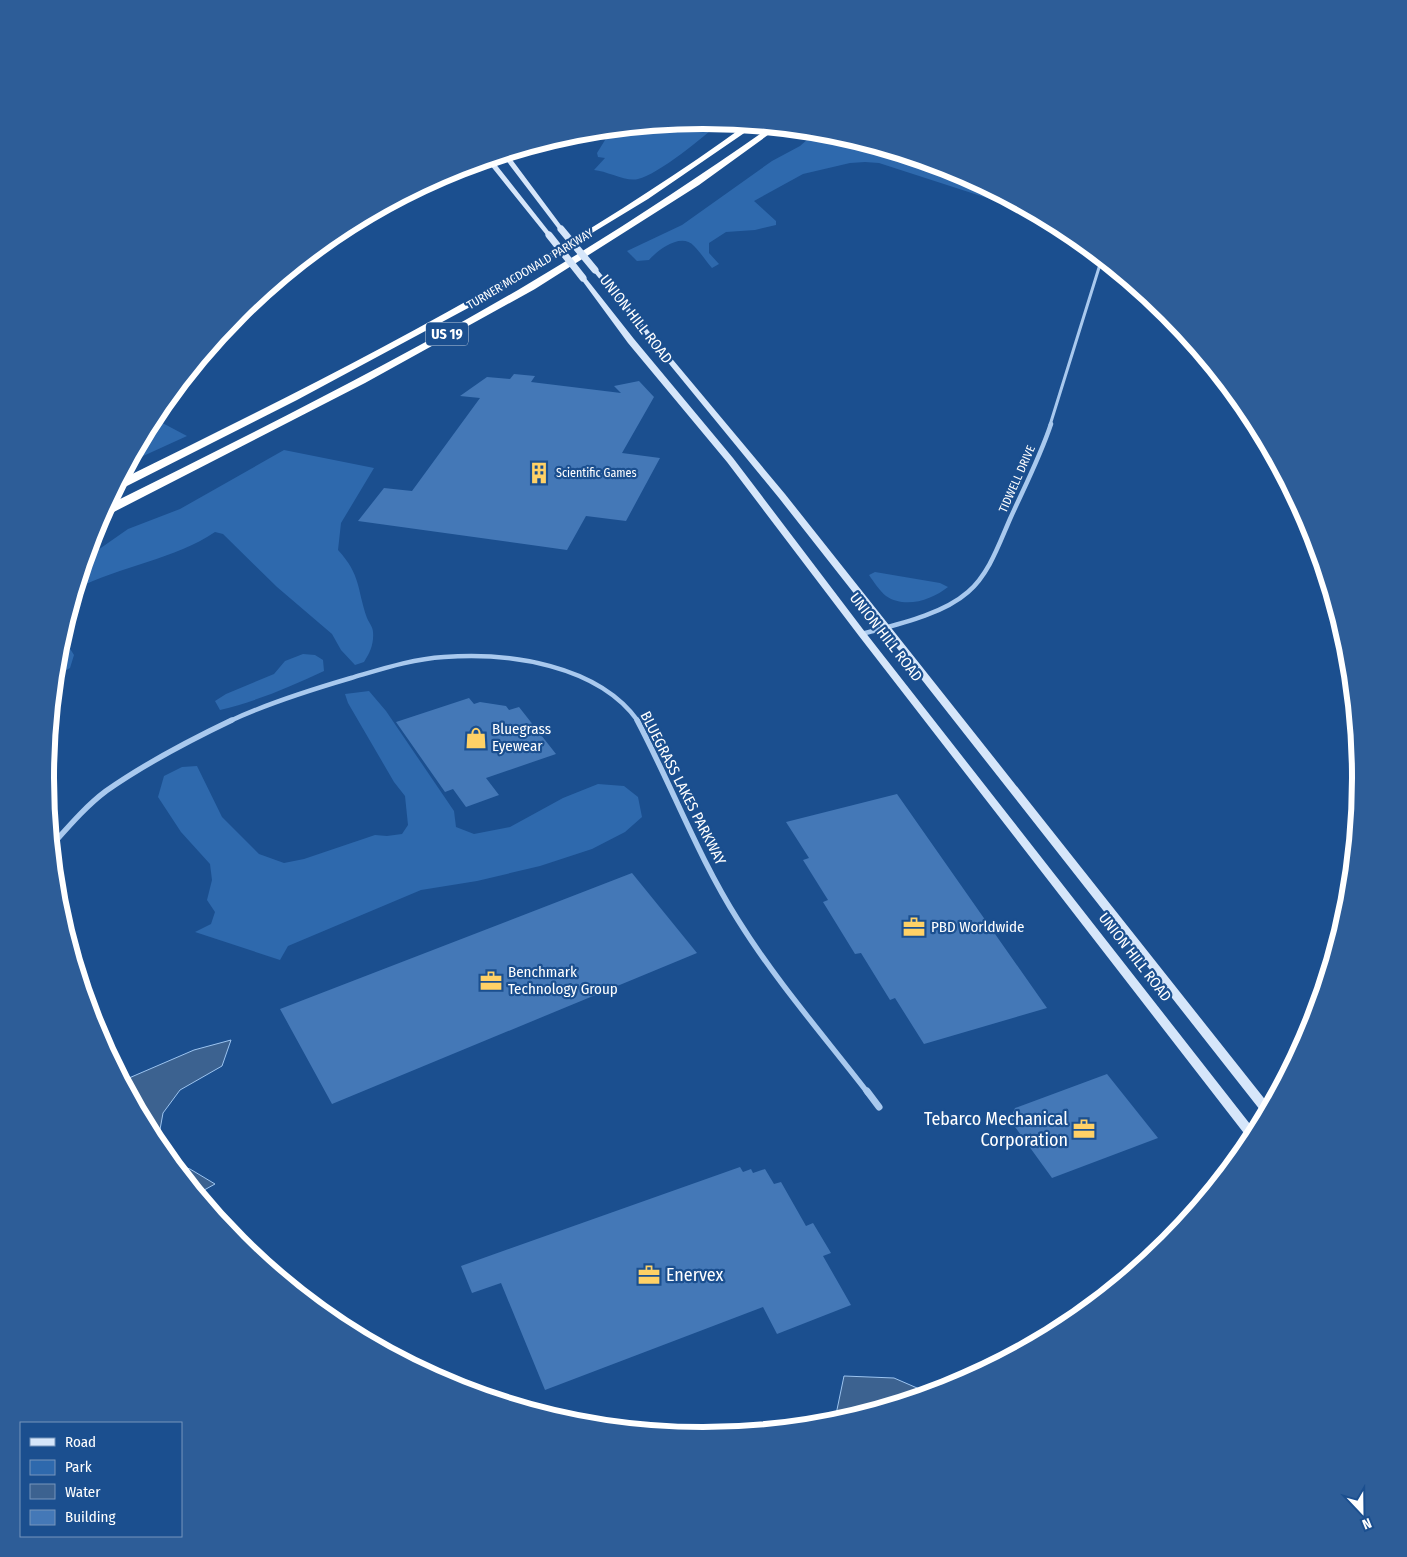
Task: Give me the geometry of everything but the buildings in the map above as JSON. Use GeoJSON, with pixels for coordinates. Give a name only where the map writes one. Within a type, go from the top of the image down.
{"type":"FeatureCollection","features":[{"type":"Feature","properties":{"kind":"highway","name":"TURNER MCDONALD PARKWAY"},"geometry":{"type":"LineString","coordinates":[[126,481],[322,383],[498,287],[644,198],[745,130]]}},
{"type":"Feature","properties":{"kind":"highway","name":"TURNER MCDONALD PARKWAY"},"geometry":{"type":"LineString","coordinates":[[114,507],[328,398],[535,284],[692,185],[767,132]]}},
{"type":"Feature","properties":{"kind":"street","name":"UNION HILL ROAD"},"geometry":{"type":"LineString","coordinates":[[508,159],[632,317],[713,410],[887,627],[1264,1107]]}},
{"type":"Feature","properties":{"kind":"street","name":"UNION HILL ROAD"},"geometry":{"type":"LineString","coordinates":[[492,164],[632,342],[730,460],[862,634],[1249,1131]]}},
{"type":"Feature","properties":{"kind":"street","name":"TIDWELL DRIVE"},"geometry":{"type":"LineString","coordinates":[[862,634],[921,616],[958,598],[975,586],[986,571],[1031,474],[1050,427],[1100,264]]}},
{"type":"Feature","properties":{"kind":"street","name":"BLUEGRASS LAKES PARKWAY"},"geometry":{"type":"LineString","coordinates":[[57,840],[74,820],[105,792],[174,748],[241,716],[303,693],[400,664],[444,657],[514,658],[542,663],[567,671],[608,691],[637,720],[666,776],[692,834],[737,919],[767,963],[879,1107]]}},
{"type":"Feature","properties":{"kind":"green space"},"geometry":{"type":"Polygon","coordinates":[[[712,129],[681,154],[647,176],[638,179],[628,179],[594,170],[605,158],[598,157],[597,153],[608,136],[661,130],[712,129]]]}},
{"type":"Feature","properties":{"kind":"green space"},"geometry":{"type":"Polygon","coordinates":[[[810,138],[872,151],[952,178],[1006,204],[879,163],[850,163],[803,174],[754,201],[776,221],[776,225],[755,230],[726,232],[709,243],[709,253],[719,264],[712,268],[689,242],[683,241],[670,244],[649,260],[637,261],[627,251],[682,225],[772,161],[800,146],[810,138]]]}},
{"type":"Feature","properties":{"kind":"green space"},"geometry":{"type":"Polygon","coordinates":[[[161,422],[187,436],[139,458],[161,422]]]}},
{"type":"Feature","properties":{"kind":"green space"},"geometry":{"type":"Polygon","coordinates":[[[284,450],[374,468],[341,523],[338,550],[355,575],[367,618],[373,630],[370,652],[364,662],[355,665],[341,650],[332,634],[277,587],[223,534],[215,532],[183,549],[83,586],[95,552],[128,529],[180,509],[284,450]]]}},
{"type":"Feature","properties":{"kind":"green space"},"geometry":{"type":"Polygon","coordinates":[[[875,572],[940,583],[948,587],[942,592],[926,599],[901,602],[893,600],[881,591],[869,575],[875,572]]]}},
{"type":"Feature","properties":{"kind":"green space"},"geometry":{"type":"Polygon","coordinates":[[[68,645],[74,655],[70,668],[63,672],[68,645]]]}},
{"type":"Feature","properties":{"kind":"green space"},"geometry":{"type":"Polygon","coordinates":[[[303,654],[315,655],[323,660],[324,671],[273,693],[220,710],[215,701],[226,694],[274,674],[285,661],[303,654]]]}},
{"type":"Feature","properties":{"kind":"green space"},"geometry":{"type":"Polygon","coordinates":[[[369,691],[386,711],[454,811],[456,827],[474,834],[510,827],[563,798],[598,784],[624,786],[638,797],[642,817],[625,832],[592,849],[540,866],[477,881],[421,890],[288,946],[280,960],[195,932],[211,924],[215,912],[207,900],[212,880],[210,864],[181,832],[158,797],[164,776],[182,767],[197,766],[222,817],[259,854],[284,863],[304,859],[375,835],[402,834],[408,825],[405,796],[394,782],[348,703],[345,694],[369,691]]]}},
{"type":"Feature","properties":{"kind":"water"},"geometry":{"type":"Polygon","coordinates":[[[231,1040],[222,1066],[180,1090],[163,1113],[159,1133],[128,1079],[194,1050],[231,1040]]]}},
{"type":"Feature","properties":{"kind":"water"},"geometry":{"type":"Polygon","coordinates":[[[183,1167],[190,1169],[215,1184],[202,1191],[183,1167]]]}},
{"type":"Feature","properties":{"kind":"water"},"geometry":{"type":"Polygon","coordinates":[[[844,1376],[894,1378],[922,1390],[872,1406],[836,1415],[844,1376]]]}},
{"type":"Feature","properties":{"kind":"place","name":"Scientific Games"},"geometry":{"type":"Point","coordinates":[539,473]}},
{"type":"Feature","properties":{"kind":"place","name":"Bluegrass Eyewear"},"geometry":{"type":"Point","coordinates":[476,738]}},
{"type":"Feature","properties":{"kind":"place","name":"PBD Worldwide"},"geometry":{"type":"Point","coordinates":[914,927]}},
{"type":"Feature","properties":{"kind":"place","name":"Benchmark Technology Group"},"geometry":{"type":"Point","coordinates":[491,981]}},
{"type":"Feature","properties":{"kind":"place","name":"Tebarco Mechanical Corporation"},"geometry":{"type":"Point","coordinates":[1084,1129]}},
{"type":"Feature","properties":{"kind":"place","name":"Enervex"},"geometry":{"type":"Point","coordinates":[649,1275]}}]}
